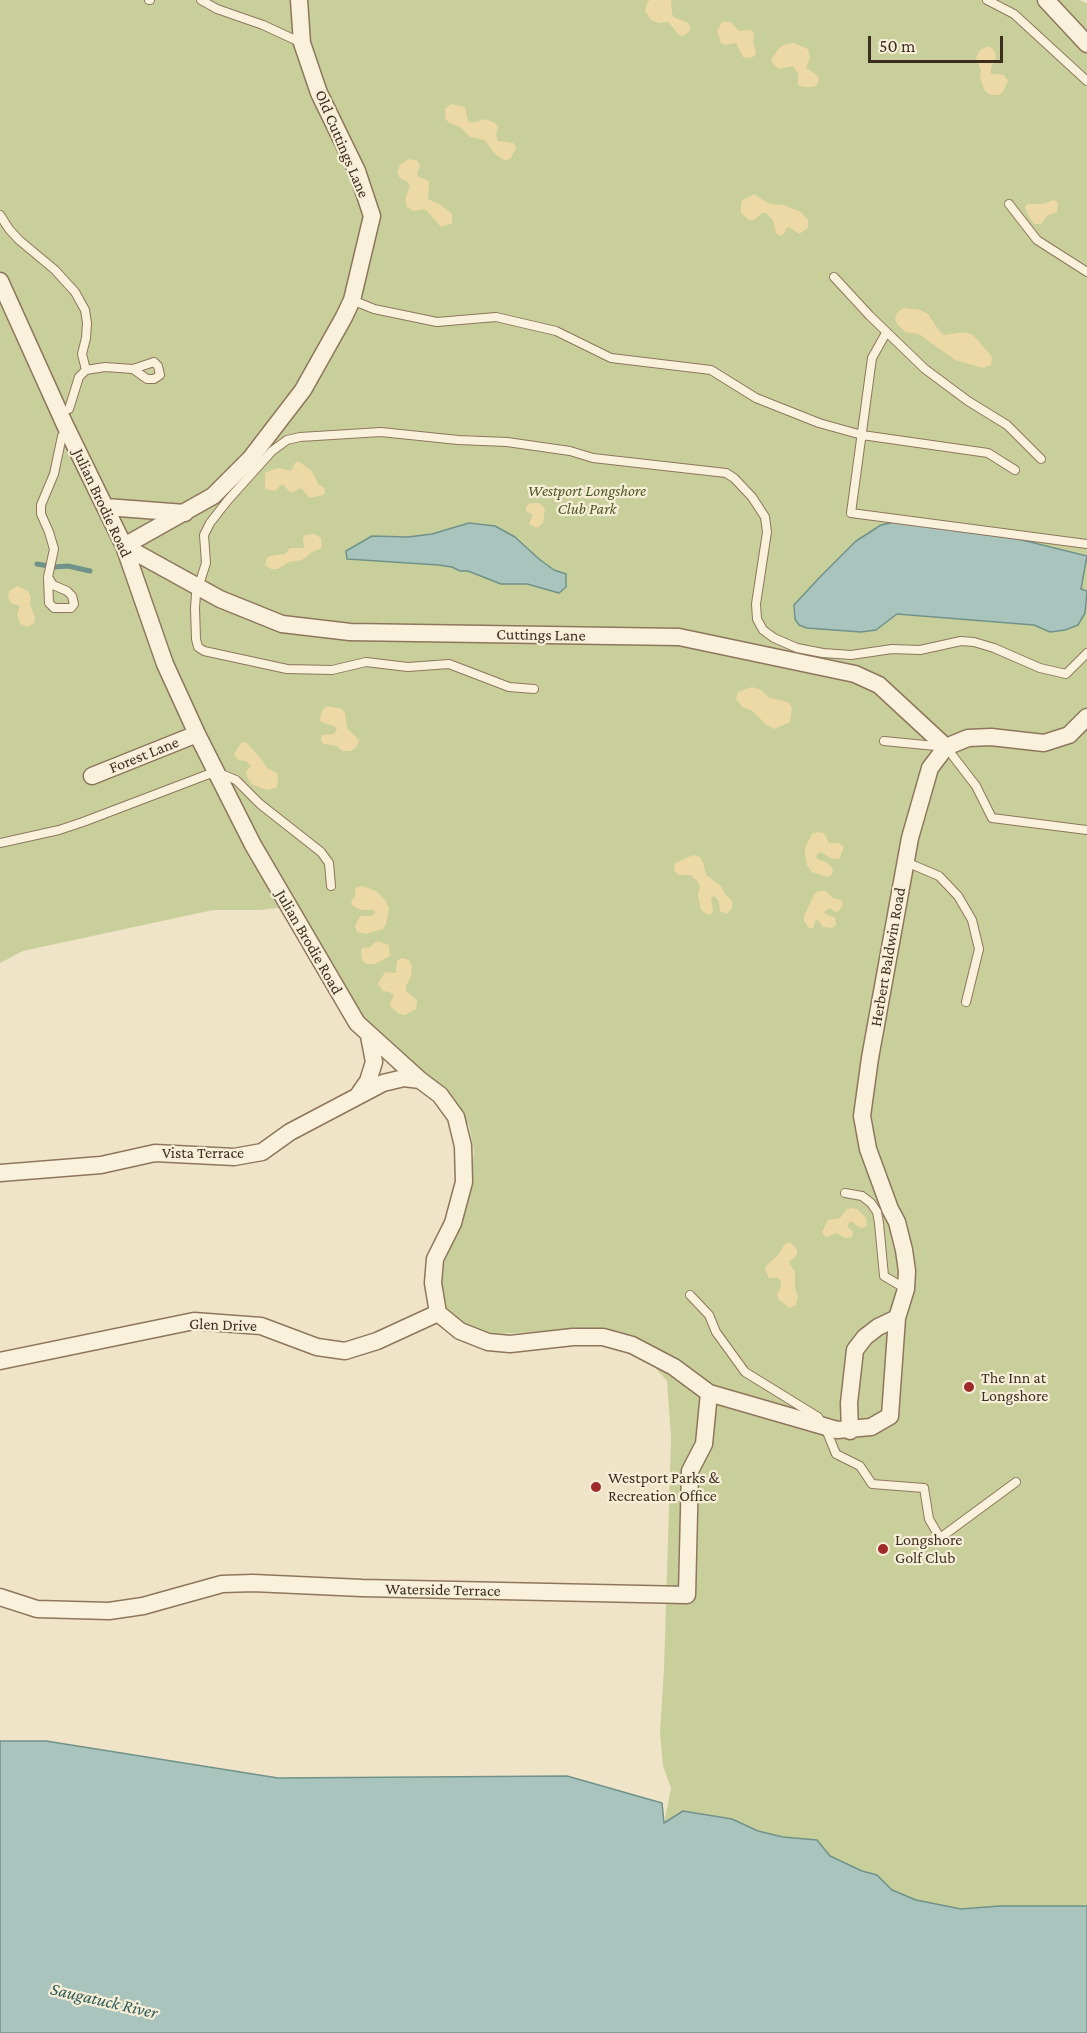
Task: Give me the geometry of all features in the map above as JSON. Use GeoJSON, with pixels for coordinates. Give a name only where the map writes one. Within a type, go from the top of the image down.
{"type":"FeatureCollection","features":[{"type":"Feature","properties":{"kind":"street","name":"Old Cuttings Lane"},"geometry":{"type":"LineString","coordinates":[[124,546],[213,496],[250,459],[303,390],[352,300],[372,216],[357,171],[319,93],[302,43],[299,0]]}},
{"type":"Feature","properties":{"kind":"street"},"geometry":{"type":"LineString","coordinates":[[1046,0],[1087,44]]}},
{"type":"Feature","properties":{"kind":"street","name":"Julian Brodie Road"},"geometry":{"type":"LineString","coordinates":[[0,281],[65,425],[124,546],[165,664],[197,734],[253,845],[357,1023],[369,1036],[440,1095],[456,1117],[463,1146],[464,1182],[453,1222],[435,1259],[433,1283],[438,1314]]}},
{"type":"Feature","properties":{"kind":"street"},"geometry":{"type":"LineString","coordinates":[[106,507],[185,513]]}},
{"type":"Feature","properties":{"kind":"street","name":"Cuttings Lane"},"geometry":{"type":"LineString","coordinates":[[124,546],[220,599],[282,624],[350,632],[679,637],[855,674],[879,685],[946,747]]}},
{"type":"Feature","properties":{"kind":"street"},"geometry":{"type":"LineString","coordinates":[[946,747],[968,738],[991,736],[1044,743],[1068,735],[1087,717]]}},
{"type":"Feature","properties":{"kind":"street","name":"Forest Lane"},"geometry":{"type":"LineString","coordinates":[[92,776],[197,734]]}},
{"type":"Feature","properties":{"kind":"street","name":"Herbert Baldwin Road"},"geometry":{"type":"LineString","coordinates":[[709,1394],[825,1427],[850,1431],[871,1427],[890,1416],[897,1318],[906,1289],[907,1271],[897,1222],[868,1149],[862,1116],[870,1058],[910,838],[930,768],[946,747]]}},
{"type":"Feature","properties":{"kind":"street"},"geometry":{"type":"LineString","coordinates":[[357,1097],[368,1081],[374,1062],[369,1036]]}},
{"type":"Feature","properties":{"kind":"street","name":"Vista Terrace"},"geometry":{"type":"LineString","coordinates":[[0,1173],[101,1165],[155,1153],[234,1157],[262,1152],[290,1132],[383,1083],[404,1078],[420,1080]]}},
{"type":"Feature","properties":{"kind":"street"},"geometry":{"type":"LineString","coordinates":[[438,1314],[460,1331],[488,1342],[510,1344],[573,1337],[603,1337],[632,1345],[674,1367],[709,1394]]}},
{"type":"Feature","properties":{"kind":"street","name":"Glen Drive"},"geometry":{"type":"LineString","coordinates":[[0,1361],[194,1321],[261,1326],[317,1347],[345,1351],[377,1341],[438,1314]]}},
{"type":"Feature","properties":{"kind":"street"},"geometry":{"type":"LineString","coordinates":[[850,1431],[849,1403],[855,1350],[865,1337],[878,1327],[897,1318]]}},
{"type":"Feature","properties":{"kind":"street","name":"Waterside Terrace"},"geometry":{"type":"LineString","coordinates":[[0,1597],[38,1609],[109,1611],[143,1606],[222,1584],[254,1583],[373,1589],[687,1595],[690,1471],[704,1444],[709,1394]]}},
{"type":"Feature","properties":{"kind":"lane"},"geometry":{"type":"LineString","coordinates":[[201,0],[217,9],[302,43]]}},
{"type":"Feature","properties":{"kind":"lane"},"geometry":{"type":"LineString","coordinates":[[987,0],[1014,14],[1087,81]]}},
{"type":"Feature","properties":{"kind":"lane"},"geometry":{"type":"LineString","coordinates":[[1009,204],[1037,240],[1087,272]]}},
{"type":"Feature","properties":{"kind":"lane"},"geometry":{"type":"LineString","coordinates":[[0,215],[19,240],[55,270],[75,292],[85,310],[86,338],[81,354],[86,370]]}},
{"type":"Feature","properties":{"kind":"lane"},"geometry":{"type":"LineString","coordinates":[[834,277],[886,333],[925,369],[968,401],[1007,425],[1041,459]]}},
{"type":"Feature","properties":{"kind":"lane"},"geometry":{"type":"LineString","coordinates":[[352,300],[374,309],[437,321],[496,317],[556,331],[611,358],[711,370],[756,398],[819,423],[862,435],[988,453],[1015,470]]}},
{"type":"Feature","properties":{"kind":"lane"},"geometry":{"type":"LineString","coordinates":[[886,333],[872,358],[851,513],[1087,544]]}},
{"type":"Feature","properties":{"kind":"lane"},"geometry":{"type":"LineString","coordinates":[[69,409],[79,377],[86,370],[105,367],[133,369]]}},
{"type":"Feature","properties":{"kind":"lane"},"geometry":{"type":"LineString","coordinates":[[534,689],[509,687],[449,664],[408,667],[366,662],[332,670],[287,669],[204,651],[198,647],[196,639],[196,601],[206,563],[204,535],[210,523],[228,500],[267,457],[287,440],[357,433],[410,434],[459,440],[507,442],[593,458],[726,472],[752,497],[765,517],[767,532],[756,604],[757,619],[763,630],[774,638],[797,648],[823,654],[851,655],[892,649],[920,650],[961,640],[994,648],[1040,668],[1066,674],[1087,653]]}},
{"type":"Feature","properties":{"kind":"lane"},"geometry":{"type":"LineString","coordinates":[[48,577],[54,549],[41,514],[41,505],[54,474],[62,436]]}},
{"type":"Feature","properties":{"kind":"lane"},"geometry":{"type":"LineString","coordinates":[[884,741],[946,747],[976,786],[993,818],[1087,830]]}},
{"type":"Feature","properties":{"kind":"lane"},"geometry":{"type":"LineString","coordinates":[[0,843],[59,830],[209,774],[224,775],[236,780],[273,815],[314,845],[329,863],[331,886]]}},
{"type":"Feature","properties":{"kind":"lane"},"geometry":{"type":"LineString","coordinates":[[906,862],[939,876],[958,896],[972,920],[979,949],[966,1002]]}},
{"type":"Feature","properties":{"kind":"lane"},"geometry":{"type":"LineString","coordinates":[[845,1193],[862,1196],[877,1212],[884,1276],[906,1289]]}},
{"type":"Feature","properties":{"kind":"lane"},"geometry":{"type":"LineString","coordinates":[[690,1294],[709,1316],[716,1332],[745,1372],[818,1417],[825,1427],[836,1454],[860,1466],[872,1484],[924,1488],[929,1519],[940,1538]]}},
{"type":"Feature","properties":{"kind":"lane"},"geometry":{"type":"LineString","coordinates":[[927,1543],[940,1538],[1016,1482]]}},
{"type":"Feature","properties":{"kind":"green space","name":"Westport Longshore Club Park"},"geometry":{"type":"Polygon","coordinates":[[[0,0],[1079,0],[1087,3],[1087,1906],[1000,1906],[961,1909],[916,1900],[892,1890],[877,1875],[862,1871],[829,1856],[816,1840],[783,1837],[758,1831],[732,1819],[684,1811],[664,1824],[671,1788],[663,1766],[660,1732],[671,1438],[667,1381],[634,1344],[584,1329],[495,1334],[467,1329],[444,1307],[439,1288],[443,1265],[463,1219],[474,1152],[469,1125],[366,1021],[295,906],[260,910],[213,910],[23,951],[0,963],[0,0]]]}},
{"type":"Feature","properties":{"kind":"sand"},"geometry":{"type":"Polygon","coordinates":[[[671,0],[672,14],[675,18],[687,22],[691,28],[689,32],[683,36],[679,35],[668,22],[659,23],[651,20],[645,11],[647,2],[671,0]]]}},
{"type":"Feature","properties":{"kind":"sand"},"geometry":{"type":"Polygon","coordinates":[[[722,22],[731,22],[739,31],[754,32],[755,56],[743,57],[736,43],[725,45],[721,43],[717,31],[722,22]]]}},
{"type":"Feature","properties":{"kind":"sand"},"geometry":{"type":"Polygon","coordinates":[[[793,43],[808,49],[810,58],[806,68],[817,75],[819,79],[817,85],[803,87],[798,85],[798,74],[793,66],[779,69],[773,64],[771,60],[779,48],[793,43]]]}},
{"type":"Feature","properties":{"kind":"sand"},"geometry":{"type":"Polygon","coordinates":[[[989,46],[994,50],[996,57],[991,74],[1004,75],[1008,81],[1003,92],[998,95],[991,95],[985,91],[976,58],[980,50],[989,46]]]}},
{"type":"Feature","properties":{"kind":"sand"},"geometry":{"type":"Polygon","coordinates":[[[451,104],[465,107],[468,121],[471,123],[485,119],[495,123],[498,127],[496,135],[498,141],[514,143],[516,148],[511,158],[502,159],[493,152],[485,140],[470,137],[460,127],[446,120],[445,109],[451,104]]]}},
{"type":"Feature","properties":{"kind":"sand"},"geometry":{"type":"Polygon","coordinates":[[[408,159],[418,161],[420,166],[417,174],[429,181],[428,199],[441,205],[452,214],[452,223],[441,227],[424,209],[414,211],[407,207],[405,200],[410,186],[408,182],[399,177],[397,172],[400,165],[408,159]]]}},
{"type":"Feature","properties":{"kind":"sand"},"geometry":{"type":"Polygon","coordinates":[[[754,194],[770,204],[783,205],[801,212],[808,220],[808,228],[799,234],[789,227],[780,236],[776,233],[773,220],[766,213],[762,213],[754,220],[749,220],[741,213],[742,200],[754,194]]]}},
{"type":"Feature","properties":{"kind":"sand"},"geometry":{"type":"Polygon","coordinates":[[[1054,200],[1058,203],[1057,212],[1048,215],[1041,224],[1034,224],[1027,213],[1025,207],[1027,204],[1043,204],[1054,200]]]}},
{"type":"Feature","properties":{"kind":"sand"},"geometry":{"type":"Polygon","coordinates":[[[904,308],[920,310],[928,314],[944,335],[965,332],[973,335],[990,354],[991,365],[983,368],[955,360],[919,334],[905,332],[897,324],[895,317],[904,308]]]}},
{"type":"Feature","properties":{"kind":"sand"},"geometry":{"type":"Polygon","coordinates":[[[298,461],[312,471],[318,484],[324,488],[323,495],[310,498],[301,488],[291,493],[282,484],[275,491],[265,489],[265,473],[278,468],[291,471],[298,461]]]}},
{"type":"Feature","properties":{"kind":"sand"},"geometry":{"type":"Polygon","coordinates":[[[539,503],[545,509],[543,523],[537,528],[529,524],[533,515],[526,511],[526,506],[539,503]]]}},
{"type":"Feature","properties":{"kind":"sand"},"geometry":{"type":"Polygon","coordinates":[[[315,534],[321,538],[322,548],[302,560],[289,562],[277,569],[271,569],[265,565],[270,556],[285,554],[290,548],[304,548],[305,535],[315,534]]]}},
{"type":"Feature","properties":{"kind":"sand"},"geometry":{"type":"Polygon","coordinates":[[[17,586],[28,591],[31,597],[30,604],[35,618],[34,623],[28,627],[20,624],[17,614],[20,606],[11,603],[8,597],[9,591],[17,586]]]}},
{"type":"Feature","properties":{"kind":"sand"},"geometry":{"type":"Polygon","coordinates":[[[752,687],[761,690],[770,698],[788,702],[792,707],[790,722],[774,729],[751,710],[742,707],[736,699],[738,692],[752,687]]]}},
{"type":"Feature","properties":{"kind":"sand"},"geometry":{"type":"Polygon","coordinates":[[[327,706],[342,709],[345,713],[347,728],[359,740],[356,748],[342,751],[337,746],[324,744],[321,741],[322,735],[334,734],[337,729],[321,722],[323,709],[327,706]]]}},
{"type":"Feature","properties":{"kind":"sand"},"geometry":{"type":"Polygon","coordinates":[[[246,742],[267,768],[277,773],[276,788],[266,790],[252,784],[248,779],[246,772],[251,766],[246,761],[238,760],[234,754],[241,743],[246,742]]]}},
{"type":"Feature","properties":{"kind":"sand"},"geometry":{"type":"Polygon","coordinates":[[[824,833],[829,843],[839,843],[844,847],[839,859],[830,858],[821,852],[817,854],[816,857],[819,860],[826,862],[833,869],[832,875],[827,877],[812,872],[807,865],[805,855],[805,848],[812,834],[824,833]]]}},
{"type":"Feature","properties":{"kind":"sand"},"geometry":{"type":"Polygon","coordinates":[[[693,855],[700,857],[706,875],[721,886],[732,901],[732,908],[727,914],[720,911],[719,902],[714,896],[711,898],[712,914],[708,915],[701,910],[698,882],[691,875],[678,875],[674,870],[675,863],[693,855]]]}},
{"type":"Feature","properties":{"kind":"sand"},"geometry":{"type":"Polygon","coordinates":[[[362,886],[376,891],[389,908],[383,929],[366,934],[357,932],[355,926],[360,916],[371,916],[375,914],[374,910],[361,910],[353,906],[351,902],[355,896],[355,889],[362,886]]]}},
{"type":"Feature","properties":{"kind":"sand"},"geometry":{"type":"Polygon","coordinates":[[[825,891],[833,898],[841,900],[843,904],[839,911],[835,912],[830,908],[824,912],[835,917],[836,925],[832,928],[823,927],[816,920],[813,928],[809,928],[804,921],[804,916],[815,893],[825,891]]]}},
{"type":"Feature","properties":{"kind":"sand"},"geometry":{"type":"Polygon","coordinates":[[[378,941],[389,945],[390,956],[375,964],[366,964],[362,960],[363,947],[369,948],[378,941]]]}},
{"type":"Feature","properties":{"kind":"sand"},"geometry":{"type":"Polygon","coordinates":[[[402,958],[409,960],[412,966],[406,991],[417,1000],[416,1009],[405,1015],[399,1014],[391,1007],[390,1003],[394,996],[383,991],[378,984],[385,972],[396,973],[397,961],[402,958]]]}},
{"type":"Feature","properties":{"kind":"sand"},"geometry":{"type":"Polygon","coordinates":[[[847,1209],[857,1209],[866,1218],[865,1227],[860,1228],[851,1221],[847,1226],[853,1232],[852,1237],[845,1238],[836,1233],[828,1237],[824,1236],[822,1232],[828,1220],[840,1218],[847,1209]]]}},
{"type":"Feature","properties":{"kind":"sand"},"geometry":{"type":"Polygon","coordinates":[[[790,1242],[797,1250],[797,1255],[789,1262],[795,1272],[795,1288],[798,1296],[796,1305],[790,1308],[779,1300],[777,1295],[781,1281],[778,1278],[769,1278],[765,1270],[785,1244],[790,1242]]]}},
{"type":"Feature","properties":{"kind":"water"},"geometry":{"type":"Polygon","coordinates":[[[895,522],[1018,539],[1087,556],[1081,589],[1087,591],[1085,613],[1078,625],[1050,632],[1034,625],[897,614],[876,630],[861,632],[807,628],[799,625],[795,619],[794,605],[819,578],[856,541],[881,525],[895,522]]]}},
{"type":"Feature","properties":{"kind":"water"},"geometry":{"type":"Polygon","coordinates":[[[469,523],[495,526],[515,537],[554,570],[566,574],[566,587],[559,593],[527,584],[501,584],[452,567],[347,559],[346,551],[372,536],[408,537],[432,534],[469,523]]]}},
{"type":"Feature","properties":{"kind":"water","name":"Saugatuck River"},"geometry":{"type":"Polygon","coordinates":[[[0,1741],[46,1741],[278,1778],[567,1776],[662,1803],[664,1823],[683,1811],[732,1819],[758,1831],[783,1837],[817,1840],[830,1856],[862,1871],[877,1875],[892,1890],[916,1900],[961,1909],[1000,1906],[1087,1906],[1087,2033],[0,2033],[0,1741]]]}},
{"type":"Feature","properties":{"kind":"waterway"},"geometry":{"type":"LineString","coordinates":[[37,564],[54,567],[68,566],[90,571]]}},
{"type":"Feature","properties":{"kind":"place","name":"The Inn at Longshore"},"geometry":{"type":"Point","coordinates":[969,1387]}},
{"type":"Feature","properties":{"kind":"place","name":"Westport Parks & Recreation Office"},"geometry":{"type":"Point","coordinates":[596,1487]}},
{"type":"Feature","properties":{"kind":"place","name":"Longshore Golf Club"},"geometry":{"type":"Point","coordinates":[883,1549]}}]}
